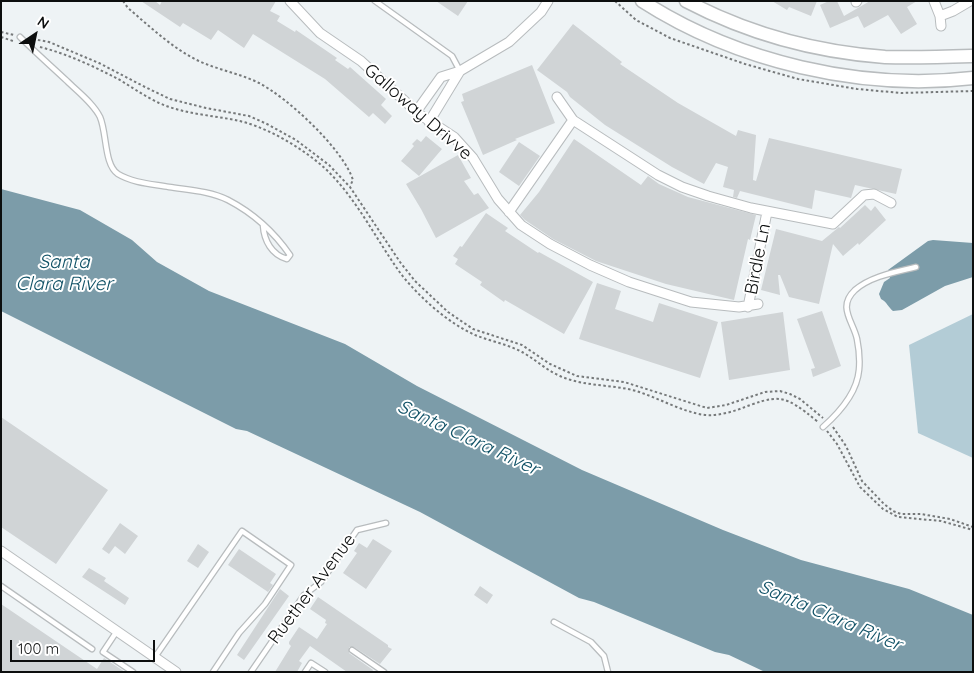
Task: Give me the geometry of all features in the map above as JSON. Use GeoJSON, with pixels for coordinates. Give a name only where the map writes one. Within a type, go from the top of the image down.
{"type":"FeatureCollection","features":[{"type":"Feature","properties":{"kind":"main road"},"geometry":{"type":"LineString","coordinates":[[642,1],[682,24],[714,39],[790,64],[865,77],[904,80],[957,80],[973,78]]}},
{"type":"Feature","properties":{"kind":"main road"},"geometry":{"type":"LineString","coordinates":[[686,1],[719,17],[804,45],[884,57],[973,56]]}},
{"type":"Feature","properties":{"kind":"street","name":"Galloway Drivve"},"geometry":{"type":"LineString","coordinates":[[290,1],[320,33],[361,62],[416,112],[454,138],[474,158],[498,199],[509,212],[521,225],[550,244],[590,265],[629,282],[691,302],[748,307],[758,304]]}},
{"type":"Feature","properties":{"kind":"street"},"geometry":{"type":"LineString","coordinates":[[416,112],[441,77],[460,71],[509,42],[541,12],[548,1]]}},
{"type":"Feature","properties":{"kind":"street"},"geometry":{"type":"LineString","coordinates":[[934,1],[940,16],[941,26]]}},
{"type":"Feature","properties":{"kind":"street"},"geometry":{"type":"LineString","coordinates":[[940,16],[954,11],[970,1]]}},
{"type":"Feature","properties":{"kind":"street"},"geometry":{"type":"LineString","coordinates":[[429,122],[460,71]]}},
{"type":"Feature","properties":{"kind":"street"},"geometry":{"type":"LineString","coordinates":[[557,97],[573,120],[658,175],[682,187],[708,196],[767,212],[833,224],[864,196],[874,194],[890,203]]}},
{"type":"Feature","properties":{"kind":"street"},"geometry":{"type":"LineString","coordinates":[[509,212],[573,120]]}},
{"type":"Feature","properties":{"kind":"street","name":"Birdle Ln"},"geometry":{"type":"LineString","coordinates":[[748,307],[767,212]]}},
{"type":"Feature","properties":{"kind":"street"},"geometry":{"type":"LineString","coordinates":[[2,553],[176,672]]}},
{"type":"Feature","properties":{"kind":"lane"},"geometry":{"type":"LineString","coordinates":[[375,1],[452,56],[460,71]]}},
{"type":"Feature","properties":{"kind":"lane"},"geometry":{"type":"LineString","coordinates":[[20,37],[95,108],[105,131],[109,161],[116,173],[125,178],[143,183],[202,192],[227,199],[254,216],[280,241],[290,256],[288,260],[280,257],[271,249],[263,235],[263,225]]}},
{"type":"Feature","properties":{"kind":"lane"},"geometry":{"type":"LineString","coordinates":[[823,427],[839,412],[848,399],[855,386],[859,371],[860,355],[857,338],[847,314],[851,295],[862,285],[916,267]]}},
{"type":"Feature","properties":{"kind":"lane","name":"Ruether Avenue"},"geometry":{"type":"LineString","coordinates":[[251,672],[304,595],[320,582],[357,530],[386,523]]}},
{"type":"Feature","properties":{"kind":"lane"},"geometry":{"type":"LineString","coordinates":[[155,657],[242,531],[291,565],[265,604],[239,633],[213,672]]}},
{"type":"Feature","properties":{"kind":"lane"},"geometry":{"type":"LineString","coordinates":[[1,586],[92,649]]}},
{"type":"Feature","properties":{"kind":"lane"},"geometry":{"type":"LineString","coordinates":[[554,622],[590,642],[604,656],[608,672]]}},
{"type":"Feature","properties":{"kind":"lane"},"geometry":{"type":"LineString","coordinates":[[117,631],[103,652],[133,672]]}},
{"type":"Feature","properties":{"kind":"lane"},"geometry":{"type":"LineString","coordinates":[[352,650],[384,672]]}},
{"type":"Feature","properties":{"kind":"lane"},"geometry":{"type":"LineString","coordinates":[[305,672],[311,663],[324,672]]}},
{"type":"Feature","properties":{"kind":"path"},"geometry":{"type":"LineString","coordinates":[[123,1],[128,8],[179,50],[198,60],[260,83],[286,101],[311,123],[346,164],[353,180],[350,187]]}},
{"type":"Feature","properties":{"kind":"path"},"geometry":{"type":"LineString","coordinates":[[1,32],[49,42],[99,62],[145,88],[170,99],[242,114],[277,129],[312,151],[329,165],[350,187],[411,276],[448,312],[467,326],[522,345],[550,364],[577,376],[634,384],[707,408],[726,405],[766,392],[780,391],[790,394],[800,399],[828,422],[842,439],[862,482],[893,511],[901,514],[921,514],[950,518],[973,527]]}},
{"type":"Feature","properties":{"kind":"path"},"geometry":{"type":"LineString","coordinates":[[1,38],[54,50],[107,74],[159,103],[200,115],[243,122],[292,145],[317,162],[338,183],[403,276],[447,318],[472,333],[522,352],[559,376],[579,383],[636,391],[705,415],[728,413],[770,398],[788,400],[803,409],[823,427],[837,444],[860,487],[883,509],[898,517],[942,521],[973,530]]}},
{"type":"Feature","properties":{"kind":"shaded area"},"geometry":{"type":"Polygon","coordinates":[[[973,314],[973,458],[918,433],[909,345],[973,314]]]}},
{"type":"Feature","properties":{"kind":"water","name":"Santa Clara River"},"geometry":{"type":"Polygon","coordinates":[[[1,189],[80,210],[132,240],[157,262],[209,291],[345,344],[417,386],[582,470],[723,530],[801,560],[909,589],[973,615],[973,672],[765,672],[729,655],[715,652],[594,602],[579,598],[420,512],[247,431],[236,429],[1,311],[1,189]]]}},
{"type":"Feature","properties":{"kind":"water"},"geometry":{"type":"Polygon","coordinates":[[[928,241],[973,243],[973,277],[945,286],[902,310],[893,311],[881,299],[879,294],[884,282],[890,278],[888,270],[928,241]]]}},
{"type":"Feature","properties":{"kind":"building"},"geometry":{"type":"Polygon","coordinates":[[[141,1],[155,1],[160,5],[162,1],[276,1],[270,11],[280,16],[277,21],[295,32],[296,30],[337,58],[335,60],[348,69],[350,67],[386,99],[381,105],[392,116],[385,124],[373,113],[369,117],[325,79],[253,34],[244,48],[218,30],[211,40],[183,23],[180,27],[141,1]]]}},
{"type":"Feature","properties":{"kind":"building"},"geometry":{"type":"Polygon","coordinates":[[[436,1],[468,1],[458,16],[436,1]]]}},
{"type":"Feature","properties":{"kind":"building"},"geometry":{"type":"Polygon","coordinates":[[[772,1],[817,1],[811,16],[789,7],[787,10],[772,1]]]}},
{"type":"Feature","properties":{"kind":"building"},"geometry":{"type":"Polygon","coordinates":[[[829,1],[837,1],[844,16],[870,1],[917,1],[907,7],[917,24],[901,34],[888,15],[864,28],[858,16],[830,28],[820,5],[829,1]]]}},
{"type":"Feature","properties":{"kind":"building"},"geometry":{"type":"Polygon","coordinates":[[[573,24],[622,62],[620,64],[678,103],[736,136],[738,130],[756,135],[753,180],[756,181],[769,138],[902,169],[896,194],[855,185],[851,198],[815,190],[812,209],[740,191],[737,198],[733,197],[734,190],[723,187],[728,167],[716,163],[704,184],[672,167],[605,125],[570,97],[567,92],[537,70],[573,24]]]}},
{"type":"Feature","properties":{"kind":"building"},"geometry":{"type":"Polygon","coordinates":[[[532,65],[555,123],[515,139],[517,140],[483,155],[461,102],[464,101],[462,94],[532,65]]]}},
{"type":"Feature","properties":{"kind":"building"},"geometry":{"type":"Polygon","coordinates":[[[426,136],[442,149],[419,176],[401,161],[414,146],[412,144],[417,139],[421,142],[426,136]]]}},
{"type":"Feature","properties":{"kind":"building"},"geometry":{"type":"Polygon","coordinates":[[[574,139],[641,185],[648,176],[659,184],[688,197],[756,215],[750,240],[748,239],[734,300],[666,284],[596,261],[553,239],[520,215],[539,192],[574,139]]]}},
{"type":"Feature","properties":{"kind":"building"},"geometry":{"type":"Polygon","coordinates":[[[519,142],[540,156],[519,186],[499,172],[519,142]]]}},
{"type":"Feature","properties":{"kind":"building"},"geometry":{"type":"Polygon","coordinates":[[[458,155],[471,178],[464,181],[474,195],[478,193],[489,208],[436,238],[406,184],[458,155]]]}},
{"type":"Feature","properties":{"kind":"building"},"geometry":{"type":"Polygon","coordinates":[[[865,205],[871,211],[875,206],[886,220],[859,245],[858,243],[843,256],[833,244],[819,304],[789,297],[780,275],[778,275],[780,295],[761,290],[776,229],[822,241],[840,228],[865,205]]]}},
{"type":"Feature","properties":{"kind":"building"},"geometry":{"type":"Polygon","coordinates":[[[486,213],[508,228],[505,231],[538,253],[593,282],[564,334],[505,300],[504,302],[480,285],[482,282],[455,264],[458,259],[453,256],[460,246],[462,247],[486,213]]]}},
{"type":"Feature","properties":{"kind":"building"},"geometry":{"type":"Polygon","coordinates":[[[597,283],[621,291],[615,309],[653,322],[659,303],[718,322],[700,378],[579,339],[597,283]]]}},
{"type":"Feature","properties":{"kind":"building"},"geometry":{"type":"Polygon","coordinates":[[[822,311],[841,366],[813,377],[811,369],[815,368],[797,319],[822,311]]]}},
{"type":"Feature","properties":{"kind":"building"},"geometry":{"type":"Polygon","coordinates":[[[783,312],[790,370],[729,380],[721,322],[783,312]]]}},
{"type":"Feature","properties":{"kind":"building"},"geometry":{"type":"Polygon","coordinates":[[[1,417],[108,490],[56,564],[1,527],[1,417]]]}},
{"type":"Feature","properties":{"kind":"building"},"geometry":{"type":"Polygon","coordinates":[[[120,523],[138,536],[125,554],[115,546],[109,554],[102,549],[120,523]]]}},
{"type":"Feature","properties":{"kind":"building"},"geometry":{"type":"Polygon","coordinates":[[[373,539],[392,551],[366,589],[343,573],[357,553],[354,551],[359,543],[367,548],[373,539]]]}},
{"type":"Feature","properties":{"kind":"building"},"geometry":{"type":"Polygon","coordinates":[[[198,544],[209,552],[198,568],[187,561],[198,544]]]}},
{"type":"Feature","properties":{"kind":"building"},"geometry":{"type":"Polygon","coordinates":[[[239,549],[276,574],[270,583],[273,585],[268,592],[228,565],[239,549]]]}},
{"type":"Feature","properties":{"kind":"building"},"geometry":{"type":"Polygon","coordinates":[[[89,568],[106,578],[104,581],[129,598],[125,605],[82,577],[89,568]]]}},
{"type":"Feature","properties":{"kind":"building"},"geometry":{"type":"Polygon","coordinates":[[[480,586],[493,595],[487,604],[474,595],[480,586]]]}},
{"type":"Feature","properties":{"kind":"building"},"geometry":{"type":"Polygon","coordinates":[[[280,589],[289,596],[244,660],[237,655],[280,589]]]}},
{"type":"Feature","properties":{"kind":"building"},"geometry":{"type":"Polygon","coordinates":[[[318,597],[392,649],[380,664],[354,647],[349,647],[349,653],[373,670],[372,672],[347,672],[310,646],[299,661],[302,663],[297,672],[275,672],[291,646],[289,642],[299,627],[317,639],[327,624],[325,623],[326,620],[310,609],[318,597]]]}},
{"type":"Feature","properties":{"kind":"building"},"geometry":{"type":"Polygon","coordinates":[[[1,604],[97,669],[104,658],[125,672],[1,672],[1,604]]]}}]}
